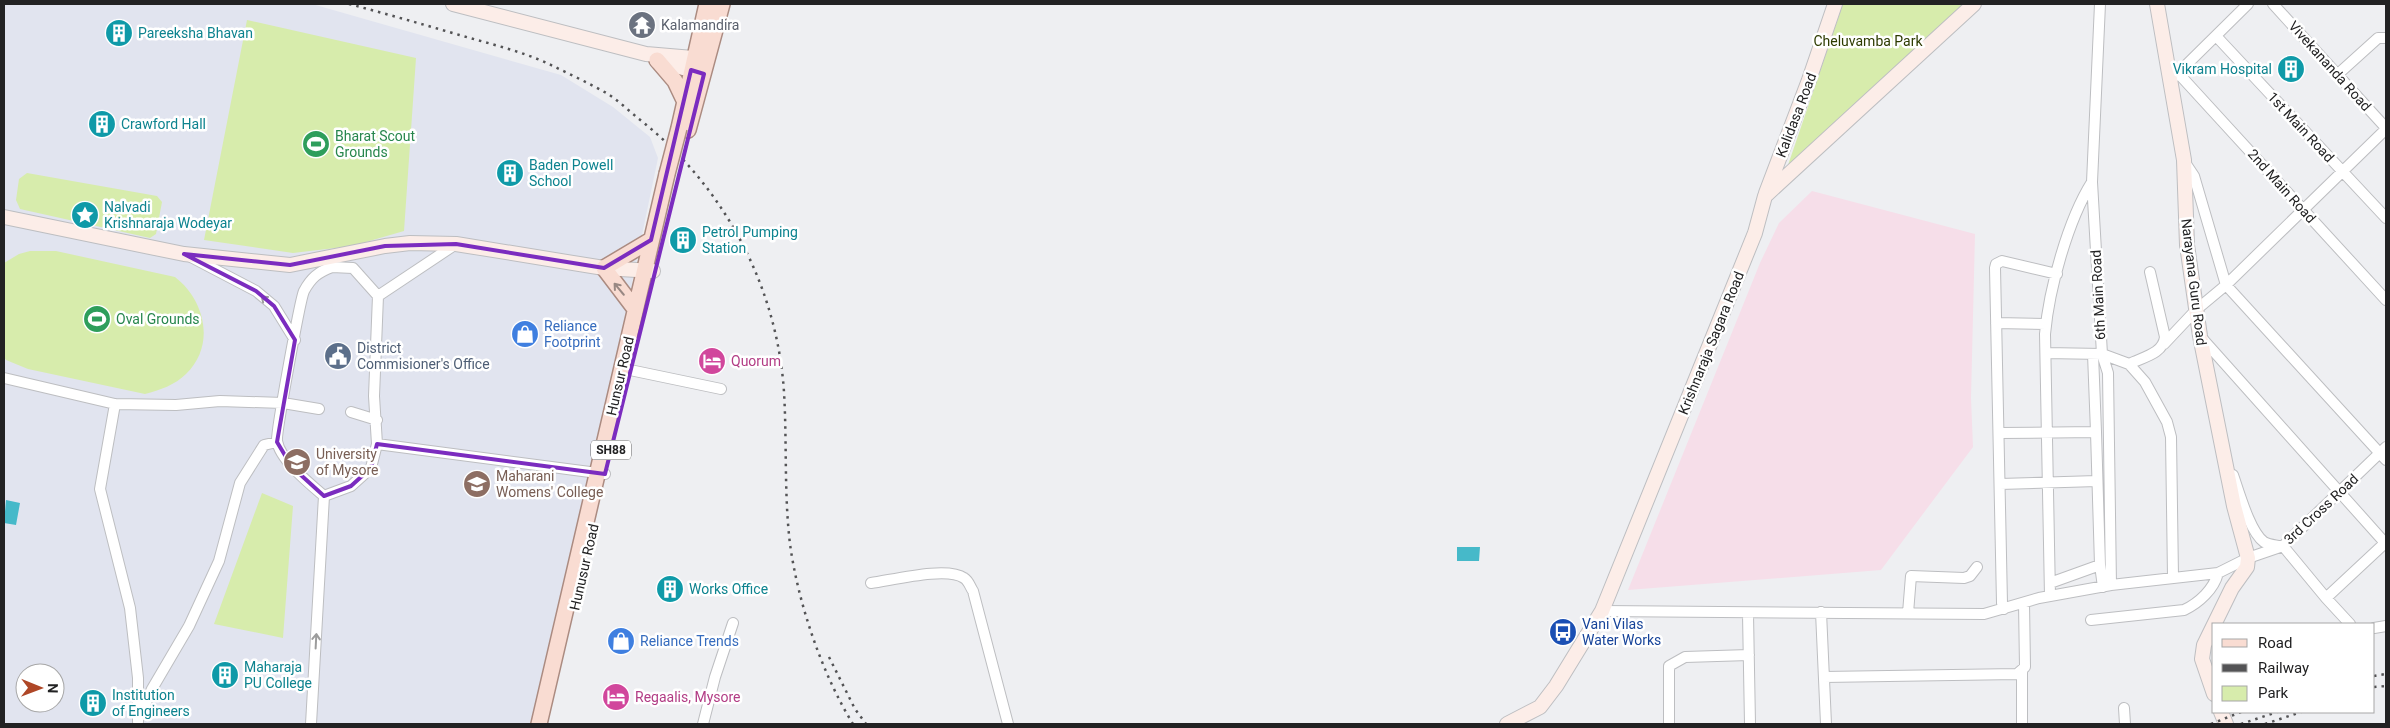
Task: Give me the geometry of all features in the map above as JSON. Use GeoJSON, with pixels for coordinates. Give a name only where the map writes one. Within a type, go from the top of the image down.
{"type":"FeatureCollection","features":[{"type":"Feature","properties":{"kind":"main road"},"geometry":{"type":"LineString","coordinates":[[683,129],[685,102],[699,66],[707,4]]}},
{"type":"Feature","properties":{"kind":"main road","name":"Hunsur Road"},"geometry":{"type":"LineString","coordinates":[[539,724],[602,474],[635,309],[648,271],[651,240],[672,175],[699,66],[722,4]]}},
{"type":"Feature","properties":{"kind":"main road"},"geometry":{"type":"LineString","coordinates":[[651,57],[675,81],[685,102]]}},
{"type":"Feature","properties":{"kind":"main road","name":"Hunusur Road"},"geometry":{"type":"LineString","coordinates":[[547,724],[602,474],[630,370],[648,271],[672,175]]}},
{"type":"Feature","properties":{"kind":"main road"},"geometry":{"type":"LineString","coordinates":[[635,309],[604,268],[651,240]]}},
{"type":"Feature","properties":{"kind":"street"},"geometry":{"type":"LineString","coordinates":[[453,4],[651,57],[699,66]]}},
{"type":"Feature","properties":{"kind":"street","name":"Kalidasa Road"},"geometry":{"type":"LineString","coordinates":[[1765,196],[1810,80],[1835,4]]}},
{"type":"Feature","properties":{"kind":"street"},"geometry":{"type":"LineString","coordinates":[[1765,196],[1974,4]]}},
{"type":"Feature","properties":{"kind":"street","name":"6th Main Road"},"geometry":{"type":"LineString","coordinates":[[2100,4],[2092,182],[2097,354],[2108,373],[2107,586]]}},
{"type":"Feature","properties":{"kind":"street","name":"Narayana Guru Road"},"geometry":{"type":"LineString","coordinates":[[2157,4],[2174,77],[2184,160],[2186,245],[2200,336],[2234,506],[2248,558]]}},
{"type":"Feature","properties":{"kind":"street"},"geometry":{"type":"LineString","coordinates":[[2174,77],[2248,4]]}},
{"type":"Feature","properties":{"kind":"street","name":"Vivekananda Road"},"geometry":{"type":"LineString","coordinates":[[2273,4],[2386,129]]}},
{"type":"Feature","properties":{"kind":"street","name":"1st Main Road"},"geometry":{"type":"LineString","coordinates":[[2216,36],[2386,218]]}},
{"type":"Feature","properties":{"kind":"street"},"geometry":{"type":"LineString","coordinates":[[2338,75],[2378,38],[2386,38]]}},
{"type":"Feature","properties":{"kind":"street","name":"2nd Main Road"},"geometry":{"type":"LineString","coordinates":[[2174,77],[2304,210],[2386,300]]}},
{"type":"Feature","properties":{"kind":"street"},"geometry":{"type":"LineString","coordinates":[[2129,364],[2161,350],[2164,344],[2196,310],[2226,285],[2386,129]]}},
{"type":"Feature","properties":{"kind":"street"},"geometry":{"type":"LineString","coordinates":[[2184,160],[2194,176],[2226,285],[2384,453]]}},
{"type":"Feature","properties":{"kind":"street"},"geometry":{"type":"LineString","coordinates":[[2050,596],[2050,482],[2047,431],[2046,324],[2057,274],[2079,202],[2092,182]]}},
{"type":"Feature","properties":{"kind":"street","name":"Krishnaraja Sagara Road"},"geometry":{"type":"LineString","coordinates":[[1507,724],[1540,708],[1556,686],[1602,611],[1755,233],[1765,196]]}},
{"type":"Feature","properties":{"kind":"street"},"geometry":{"type":"LineString","coordinates":[[4,217],[184,254],[290,265],[330,263],[385,246],[410,243],[456,244],[604,268],[648,271]]}},
{"type":"Feature","properties":{"kind":"street"},"geometry":{"type":"LineString","coordinates":[[378,296],[456,244]]}},
{"type":"Feature","properties":{"kind":"street"},"geometry":{"type":"LineString","coordinates":[[184,254],[256,291],[274,306],[295,340]]}},
{"type":"Feature","properties":{"kind":"street"},"geometry":{"type":"LineString","coordinates":[[2004,609],[2002,603],[1995,268],[1998,262],[2057,274]]}},
{"type":"Feature","properties":{"kind":"street"},"geometry":{"type":"LineString","coordinates":[[324,496],[351,486],[372,468],[377,444],[374,396],[378,296],[353,268],[330,263]]}},
{"type":"Feature","properties":{"kind":"street"},"geometry":{"type":"LineString","coordinates":[[324,496],[292,467],[277,442],[303,293],[314,276],[330,263]]}},
{"type":"Feature","properties":{"kind":"street"},"geometry":{"type":"LineString","coordinates":[[2150,272],[2165,337],[2164,344]]}},
{"type":"Feature","properties":{"kind":"street"},"geometry":{"type":"LineString","coordinates":[[1996,323],[2046,324]]}},
{"type":"Feature","properties":{"kind":"street"},"geometry":{"type":"LineString","coordinates":[[2200,336],[2338,492],[2386,543],[2326,598]]}},
{"type":"Feature","properties":{"kind":"street"},"geometry":{"type":"LineString","coordinates":[[2046,353],[2097,354],[2129,364],[2144,382],[2169,429],[2173,576]]}},
{"type":"Feature","properties":{"kind":"street"},"geometry":{"type":"LineString","coordinates":[[2097,354],[2096,432],[2100,565],[2107,586]]}},
{"type":"Feature","properties":{"kind":"street"},"geometry":{"type":"LineString","coordinates":[[630,370],[721,389]]}},
{"type":"Feature","properties":{"kind":"street"},"geometry":{"type":"LineString","coordinates":[[4,378],[115,404],[176,406],[220,401],[283,403],[319,409]]}},
{"type":"Feature","properties":{"kind":"street"},"geometry":{"type":"LineString","coordinates":[[115,404],[100,489],[130,608],[138,678],[138,723]]}},
{"type":"Feature","properties":{"kind":"street"},"geometry":{"type":"LineString","coordinates":[[351,412],[377,420]]}},
{"type":"Feature","properties":{"kind":"street"},"geometry":{"type":"LineString","coordinates":[[1999,433],[2047,431],[2096,432]]}},
{"type":"Feature","properties":{"kind":"street"},"geometry":{"type":"LineString","coordinates":[[138,723],[152,689],[190,626],[219,561],[240,483],[264,445],[277,442]]}},
{"type":"Feature","properties":{"kind":"street"},"geometry":{"type":"LineString","coordinates":[[377,444],[602,474]]}},
{"type":"Feature","properties":{"kind":"street"},"geometry":{"type":"LineString","coordinates":[[2222,449],[2260,538],[2270,545],[2283,546],[2349,623]]}},
{"type":"Feature","properties":{"kind":"street","name":"3rd Cross Road"},"geometry":{"type":"LineString","coordinates":[[2218,573],[2248,558],[2283,546],[2338,492],[2384,453]]}},
{"type":"Feature","properties":{"kind":"street"},"geometry":{"type":"LineString","coordinates":[[2000,484],[2097,481]]}},
{"type":"Feature","properties":{"kind":"street"},"geometry":{"type":"LineString","coordinates":[[311,724],[324,496]]}},
{"type":"Feature","properties":{"kind":"street"},"geometry":{"type":"LineString","coordinates":[[2215,623],[2232,588],[2248,567],[2248,558]]}},
{"type":"Feature","properties":{"kind":"street"},"geometry":{"type":"LineString","coordinates":[[2050,583],[2100,565]]}},
{"type":"Feature","properties":{"kind":"street"},"geometry":{"type":"LineString","coordinates":[[1908,613],[1911,576],[1964,578],[1970,576],[1977,567]]}},
{"type":"Feature","properties":{"kind":"street"},"geometry":{"type":"LineString","coordinates":[[871,583],[942,573],[963,577],[968,581],[973,592],[1008,724]]}},
{"type":"Feature","properties":{"kind":"street"},"geometry":{"type":"LineString","coordinates":[[1602,611],[1748,614],[1821,612],[1984,614],[2050,596],[2107,586],[2173,576],[2218,573]]}},
{"type":"Feature","properties":{"kind":"street"},"geometry":{"type":"LineString","coordinates":[[2091,620],[2184,610],[2208,592],[2218,573]]}},
{"type":"Feature","properties":{"kind":"street"},"geometry":{"type":"LineString","coordinates":[[2022,724],[2022,672],[2025,658],[2024,603]]}},
{"type":"Feature","properties":{"kind":"street"},"geometry":{"type":"LineString","coordinates":[[1821,612],[1826,724]]}},
{"type":"Feature","properties":{"kind":"street"},"geometry":{"type":"LineString","coordinates":[[1748,614],[1750,724]]}},
{"type":"Feature","properties":{"kind":"street"},"geometry":{"type":"LineString","coordinates":[[703,724],[715,677],[733,623]]}},
{"type":"Feature","properties":{"kind":"street"},"geometry":{"type":"LineString","coordinates":[[2212,629],[2204,645],[2202,659],[2212,688]]}},
{"type":"Feature","properties":{"kind":"street"},"geometry":{"type":"LineString","coordinates":[[1669,724],[1669,666],[1685,657],[1749,655]]}},
{"type":"Feature","properties":{"kind":"street"},"geometry":{"type":"LineString","coordinates":[[1824,677],[2017,674],[2022,672]]}},
{"type":"Feature","properties":{"kind":"street"},"geometry":{"type":"LineString","coordinates":[[2124,708],[2125,724]]}},
{"type":"Feature","properties":{"kind":"highlighted area"},"geometry":{"type":"Polygon","coordinates":[[[691,70],[704,74],[605,474],[377,444],[371,468],[351,486],[324,496],[292,467],[277,442],[295,340],[274,306],[256,291],[184,254],[290,265],[385,246],[456,244],[604,268],[651,240],[691,70]]]}},
{"type":"Feature","properties":{"kind":"shaded area","name":"University of Mysore"},"geometry":{"type":"Polygon","coordinates":[[[4,4],[312,4],[561,75],[613,107],[650,137],[658,158],[632,283],[637,284],[532,724],[4,724],[4,4]]]}},
{"type":"Feature","properties":{"kind":"shaded area"},"geometry":{"type":"Polygon","coordinates":[[[1812,191],[1975,234],[1971,398],[1973,447],[1881,570],[1628,590],[1760,263],[1779,223],[1812,191]]]}},
{"type":"Feature","properties":{"kind":"green space","name":"Cheluvamba Park"},"geometry":{"type":"Polygon","coordinates":[[[1843,4],[1963,4],[1787,168],[1843,4]]]}},
{"type":"Feature","properties":{"kind":"green space","name":"Bharat Scout Grounds"},"geometry":{"type":"Polygon","coordinates":[[[247,20],[416,58],[404,231],[352,246],[293,253],[204,240],[247,20]]]}},
{"type":"Feature","properties":{"kind":"green space"},"geometry":{"type":"Polygon","coordinates":[[[27,173],[157,196],[162,202],[156,234],[150,238],[20,209],[16,200],[19,179],[27,173]]]}},
{"type":"Feature","properties":{"kind":"green space","name":"Oval Grounds"},"geometry":{"type":"Polygon","coordinates":[[[30,251],[56,251],[175,277],[194,298],[200,310],[204,337],[201,350],[195,362],[186,374],[177,381],[162,389],[145,394],[28,369],[6,360],[4,357],[4,263],[19,254],[30,251]]]}},
{"type":"Feature","properties":{"kind":"green space"},"geometry":{"type":"Polygon","coordinates":[[[262,493],[293,506],[283,638],[214,624],[262,493]]]}},
{"type":"Feature","properties":{"kind":"water"},"geometry":{"type":"Polygon","coordinates":[[[6,500],[20,503],[16,525],[4,523],[6,500]]]}},
{"type":"Feature","properties":{"kind":"water"},"geometry":{"type":"Polygon","coordinates":[[[1457,547],[1480,547],[1479,561],[1457,561],[1457,547]]]}},
{"type":"Feature","properties":{"kind":"railway"},"geometry":{"type":"LineString","coordinates":[[349,4],[526,55],[547,63],[601,90],[620,103],[669,145],[696,174],[720,206],[740,240],[757,276],[770,313],[779,352],[784,392],[787,506],[794,567],[805,614],[822,661],[831,683],[853,724]]}},
{"type":"Feature","properties":{"kind":"railway"},"geometry":{"type":"LineString","coordinates":[[829,657],[855,709],[866,724]]}},
{"type":"Feature","properties":{"kind":"railway"},"geometry":{"type":"LineString","coordinates":[[2375,676],[2386,674]]}},
{"type":"Feature","properties":{"kind":"railway"},"geometry":{"type":"LineString","coordinates":[[2375,687],[2386,686]]}},
{"type":"Feature","properties":{"kind":"railway"},"geometry":{"type":"LineString","coordinates":[[2211,724],[2238,713]]}},
{"type":"Feature","properties":{"kind":"railway"},"geometry":{"type":"LineString","coordinates":[[2241,724],[2274,713]]}},
{"type":"Feature","properties":{"kind":"railway"},"geometry":{"type":"LineString","coordinates":[[2265,724],[2298,713]]}},
{"type":"Feature","properties":{"kind":"place","name":"Kalamandira"},"geometry":{"type":"Point","coordinates":[642,25]}},
{"type":"Feature","properties":{"kind":"place","name":"Pareeksha Bhavan"},"geometry":{"type":"Point","coordinates":[119,33]}},
{"type":"Feature","properties":{"kind":"place","name":"Vikram Hospital"},"geometry":{"type":"Point","coordinates":[2291,69]}},
{"type":"Feature","properties":{"kind":"place","name":"Crawford Hall"},"geometry":{"type":"Point","coordinates":[102,124]}},
{"type":"Feature","properties":{"kind":"place","name":"Bharat Scout Grounds"},"geometry":{"type":"Point","coordinates":[316,144]}},
{"type":"Feature","properties":{"kind":"place","name":"Baden Powell School"},"geometry":{"type":"Point","coordinates":[510,173]}},
{"type":"Feature","properties":{"kind":"place","name":"Nalvadi Krishnaraja Wodeyar"},"geometry":{"type":"Point","coordinates":[85,215]}},
{"type":"Feature","properties":{"kind":"place","name":"Petrol Pumping Station"},"geometry":{"type":"Point","coordinates":[683,240]}},
{"type":"Feature","properties":{"kind":"place","name":"Oval Grounds"},"geometry":{"type":"Point","coordinates":[97,319]}},
{"type":"Feature","properties":{"kind":"place","name":"Reliance Footprint"},"geometry":{"type":"Point","coordinates":[525,334]}},
{"type":"Feature","properties":{"kind":"place","name":"District Commisioner's Office"},"geometry":{"type":"Point","coordinates":[338,356]}},
{"type":"Feature","properties":{"kind":"place","name":"Quorum"},"geometry":{"type":"Point","coordinates":[712,361]}},
{"type":"Feature","properties":{"kind":"place","name":"University of Mysore"},"geometry":{"type":"Point","coordinates":[297,462]}},
{"type":"Feature","properties":{"kind":"place","name":"Maharani Womens' College"},"geometry":{"type":"Point","coordinates":[477,484]}},
{"type":"Feature","properties":{"kind":"place","name":"Works Office"},"geometry":{"type":"Point","coordinates":[670,589]}},
{"type":"Feature","properties":{"kind":"place","name":"Vani Vilas Water Works"},"geometry":{"type":"Point","coordinates":[1563,632]}},
{"type":"Feature","properties":{"kind":"place","name":"Reliance Trends"},"geometry":{"type":"Point","coordinates":[621,641]}},
{"type":"Feature","properties":{"kind":"place","name":"Maharaja PU College"},"geometry":{"type":"Point","coordinates":[225,675]}},
{"type":"Feature","properties":{"kind":"place","name":"Regaalis, Mysore"},"geometry":{"type":"Point","coordinates":[616,697]}},
{"type":"Feature","properties":{"kind":"place","name":"Institution of Engineers"},"geometry":{"type":"Point","coordinates":[93,703]}}]}
